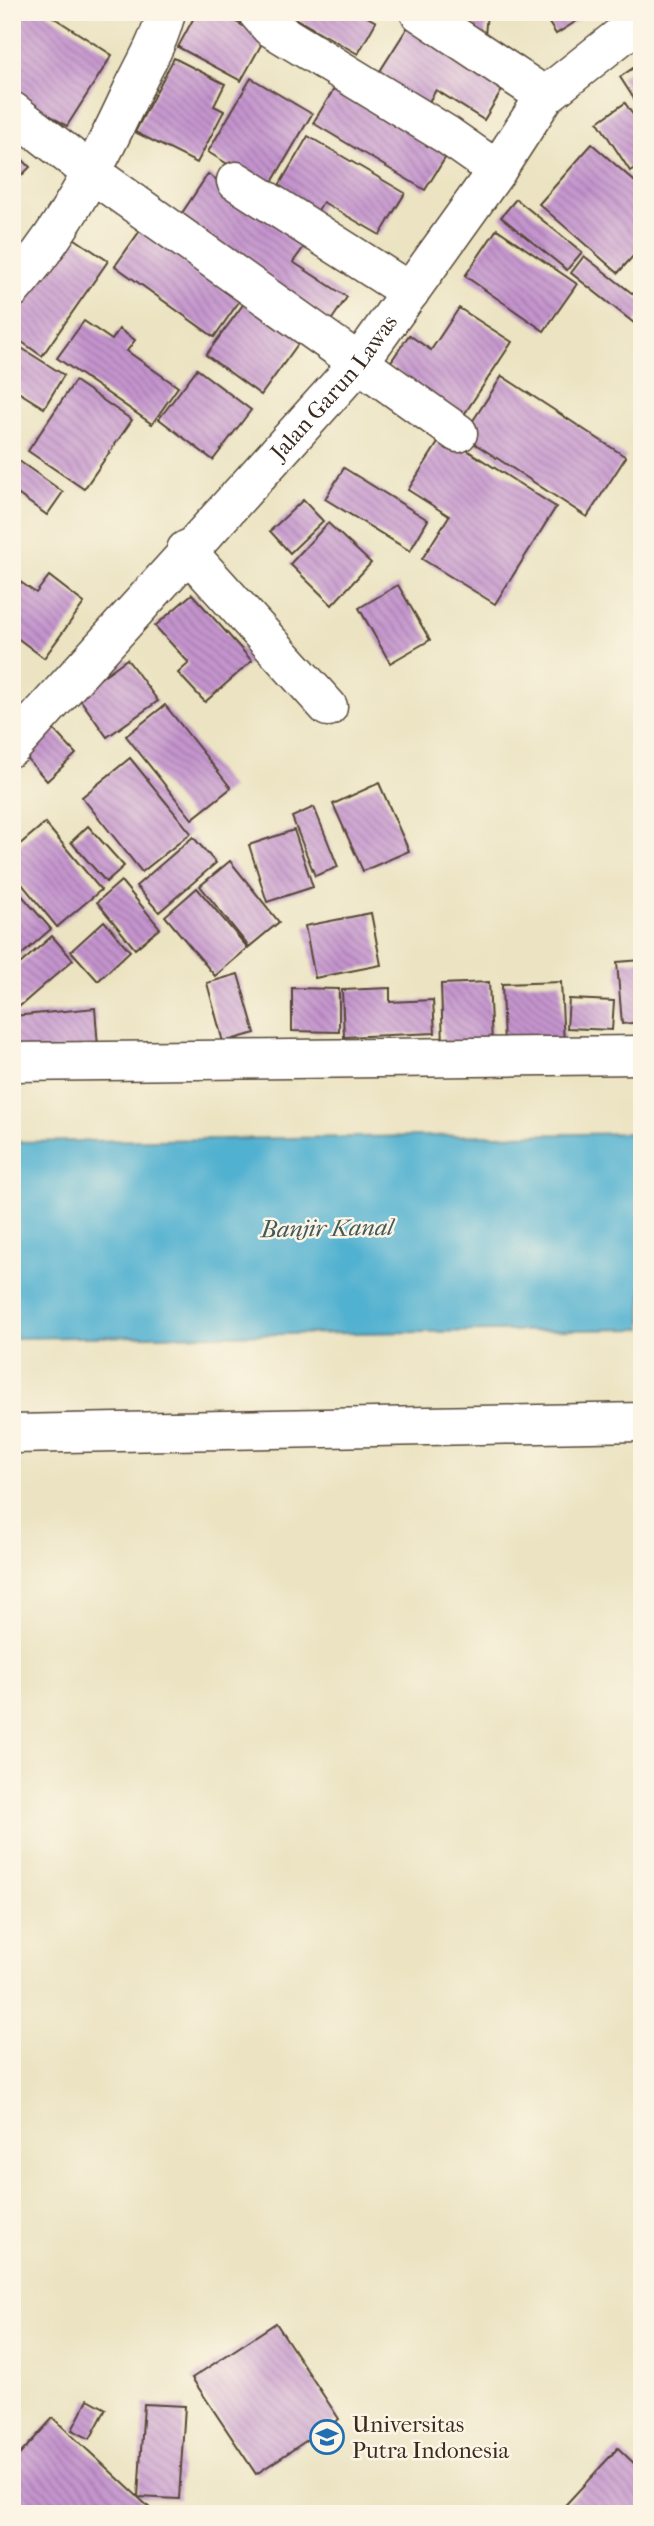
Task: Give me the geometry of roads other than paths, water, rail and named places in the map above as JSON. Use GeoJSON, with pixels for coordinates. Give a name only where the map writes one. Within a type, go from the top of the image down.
{"type":"FeatureCollection","features":[{"type":"Feature","properties":{"kind":"street"},"geometry":{"type":"LineString","coordinates":[[12,289],[32,266],[93,174],[150,54],[166,12]]}},
{"type":"Feature","properties":{"kind":"street"},"geometry":{"type":"LineString","coordinates":[[257,12],[270,26],[447,135],[497,170]]}},
{"type":"Feature","properties":{"kind":"street"},"geometry":{"type":"LineString","coordinates":[[419,12],[545,96]]}},
{"type":"Feature","properties":{"kind":"street","name":"Jalan Garun Lawas"},"geometry":{"type":"LineString","coordinates":[[12,747],[186,550],[358,364],[497,170],[545,96],[642,19]]}},
{"type":"Feature","properties":{"kind":"street"},"geometry":{"type":"LineString","coordinates":[[12,111],[93,174],[458,433]]}},
{"type":"Feature","properties":{"kind":"street"},"geometry":{"type":"LineString","coordinates":[[236,181],[410,292]]}},
{"type":"Feature","properties":{"kind":"street"},"geometry":{"type":"LineString","coordinates":[[186,550],[328,707]]}},
{"type":"Feature","properties":{"kind":"street"},"geometry":{"type":"LineString","coordinates":[[12,1062],[642,1055]]}},
{"type":"Feature","properties":{"kind":"street"},"geometry":{"type":"LineString","coordinates":[[12,1434],[642,1422]]}},
{"type":"Feature","properties":{"kind":"water","name":"Banjir Kanal"},"geometry":{"type":"Polygon","coordinates":[[[642,1133],[642,1329],[12,1338],[12,1142],[642,1133]]]}},
{"type":"Feature","properties":{"kind":"place","name":"Universitas Putra Indonesia"},"geometry":{"type":"Point","coordinates":[327,2437]}}]}
